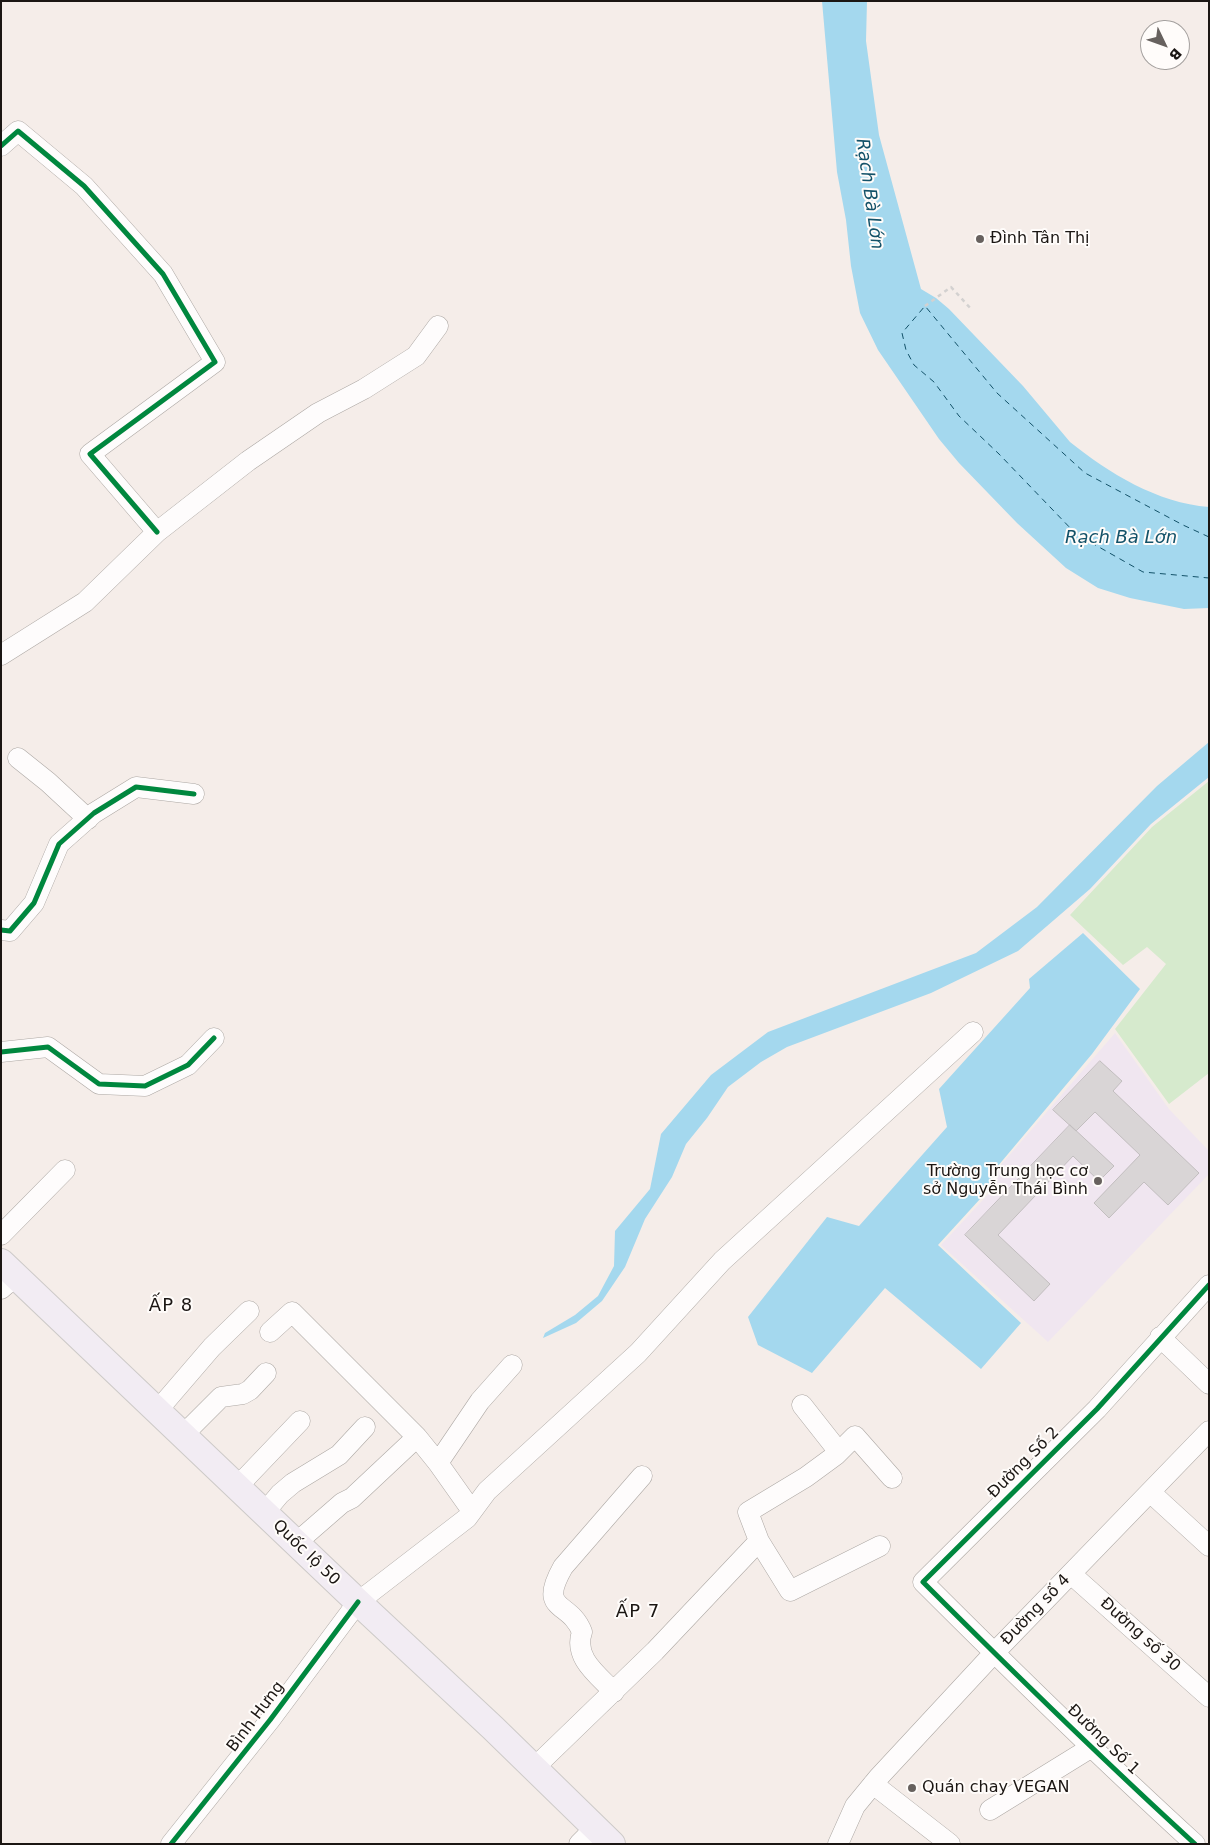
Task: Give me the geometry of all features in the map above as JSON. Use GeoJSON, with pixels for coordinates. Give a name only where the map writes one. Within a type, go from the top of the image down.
{"type":"FeatureCollection","features":[{"type":"Feature","properties":{"kind":"main road","name":"Quốc lộ 50"},"geometry":{"type":"LineString","coordinates":[[6,1276],[183,1435],[493,1728],[534,1768],[595,1838]]}},
{"type":"Feature","properties":{"kind":"street"},"geometry":{"type":"LineString","coordinates":[[1,146],[18,131],[84,186],[163,274],[215,362],[90,454],[158,532]]}},
{"type":"Feature","properties":{"kind":"street"},"geometry":{"type":"LineString","coordinates":[[1,655],[85,602],[158,532],[256,456],[318,414],[364,389],[416,356],[438,326]]}},
{"type":"Feature","properties":{"kind":"street"},"geometry":{"type":"LineString","coordinates":[[18,758],[48,782],[88,819]]}},
{"type":"Feature","properties":{"kind":"street"},"geometry":{"type":"LineString","coordinates":[[1,930],[10,931],[34,903],[59,844],[88,819],[136,787],[194,794]]}},
{"type":"Feature","properties":{"kind":"street","name":"Bình Hưng"},"geometry":{"type":"LineString","coordinates":[[171,1844],[270,1720],[358,1602],[467,1518],[487,1491],[638,1353],[722,1261],[973,1032]]}},
{"type":"Feature","properties":{"kind":"street"},"geometry":{"type":"LineString","coordinates":[[1,1052],[48,1047],[99,1084],[145,1086],[188,1065],[214,1038]]}},
{"type":"Feature","properties":{"kind":"street"},"geometry":{"type":"LineString","coordinates":[[1,1235],[65,1170]]}},
{"type":"Feature","properties":{"kind":"street","name":"Đường Số 2"},"geometry":{"type":"LineString","coordinates":[[994,1653],[923,1582],[1096,1409],[1209,1285]]}},
{"type":"Feature","properties":{"kind":"street"},"geometry":{"type":"LineString","coordinates":[[157,1411],[212,1347],[249,1311]]}},
{"type":"Feature","properties":{"kind":"street"},"geometry":{"type":"LineString","coordinates":[[270,1332],[292,1312],[417,1437],[472,1511]]}},
{"type":"Feature","properties":{"kind":"street"},"geometry":{"type":"LineString","coordinates":[[1160,1337],[1209,1384]]}},
{"type":"Feature","properties":{"kind":"street"},"geometry":{"type":"LineString","coordinates":[[438,1463],[480,1401],[512,1364]]}},
{"type":"Feature","properties":{"kind":"street"},"geometry":{"type":"LineString","coordinates":[[183,1435],[221,1397],[243,1394],[250,1390],[266,1373]]}},
{"type":"Feature","properties":{"kind":"street"},"geometry":{"type":"LineString","coordinates":[[802,1405],[839,1452]]}},
{"type":"Feature","properties":{"kind":"street"},"geometry":{"type":"LineString","coordinates":[[237,1487],[300,1421]]}},
{"type":"Feature","properties":{"kind":"street"},"geometry":{"type":"LineString","coordinates":[[264,1512],[293,1483],[338,1455],[365,1427]]}},
{"type":"Feature","properties":{"kind":"street","name":"Đường số 4"},"geometry":{"type":"LineString","coordinates":[[838,1844],[855,1806],[873,1784],[994,1653],[1209,1431]]}},
{"type":"Feature","properties":{"kind":"street"},"geometry":{"type":"LineString","coordinates":[[880,1546],[790,1591],[759,1541],[748,1512],[806,1477],[839,1452],[855,1436],[892,1478]]}},
{"type":"Feature","properties":{"kind":"street"},"geometry":{"type":"LineString","coordinates":[[296,1543],[342,1502],[352,1498],[417,1437]]}},
{"type":"Feature","properties":{"kind":"street"},"geometry":{"type":"LineString","coordinates":[[614,1692],[584,1660],[580,1650],[579,1640],[582,1632],[580,1626],[555,1602],[552,1590],[563,1567],[642,1476]]}},
{"type":"Feature","properties":{"kind":"street"},"geometry":{"type":"LineString","coordinates":[[1150,1492],[1209,1546]]}},
{"type":"Feature","properties":{"kind":"street"},"geometry":{"type":"LineString","coordinates":[[534,1768],[655,1651],[759,1541]]}},
{"type":"Feature","properties":{"kind":"street","name":"Đường số 30"},"geometry":{"type":"LineString","coordinates":[[1071,1574],[1209,1697]]}},
{"type":"Feature","properties":{"kind":"street","name":"Đường Số 1"},"geometry":{"type":"LineString","coordinates":[[994,1653],[1195,1844]]}},
{"type":"Feature","properties":{"kind":"street"},"geometry":{"type":"LineString","coordinates":[[990,1810],[1092,1747]]}},
{"type":"Feature","properties":{"kind":"street"},"geometry":{"type":"LineString","coordinates":[[873,1784],[950,1844]]}},
{"type":"Feature","properties":{"kind":"path"},"geometry":{"type":"LineString","coordinates":[[925,306],[951,287],[972,310]]}},
{"type":"Feature","properties":{"kind":"shaded area","name":"Trường Trung học cơ sở Nguyễn Thái Bình"},"geometry":{"type":"Polygon","coordinates":[[[1115,1033],[1169,1109],[1209,1151],[1209,1174],[1048,1342],[941,1245],[994,1188],[994,1173],[1115,1033]]]}},
{"type":"Feature","properties":{"kind":"green space"},"geometry":{"type":"Polygon","coordinates":[[[1209,781],[1209,1073],[1169,1104],[1115,1029],[1166,964],[1147,947],[1123,965],[1070,915],[1152,827],[1209,781]]]}},
{"type":"Feature","properties":{"kind":"water","name":"Rạch Bà Lớn"},"geometry":{"type":"Polygon","coordinates":[[[822,1],[867,1],[866,41],[879,135],[921,289],[949,309],[1023,386],[1070,442],[1085,454],[1117,475],[1152,493],[1171,500],[1209,507],[1209,608],[1184,609],[1130,598],[1098,588],[1066,568],[1017,523],[959,463],[939,439],[878,350],[860,313],[851,266],[846,220],[837,172],[822,1]]]}},
{"type":"Feature","properties":{"kind":"water"},"geometry":{"type":"Polygon","coordinates":[[[1209,742],[1209,777],[1151,824],[1090,889],[1018,951],[931,993],[787,1047],[761,1062],[728,1087],[686,1144],[672,1177],[645,1219],[625,1267],[602,1301],[576,1323],[543,1338],[545,1333],[575,1315],[598,1296],[614,1266],[615,1231],[650,1189],[661,1134],[711,1075],[768,1032],[976,953],[1037,907],[1157,786],[1209,742]]]}},
{"type":"Feature","properties":{"kind":"water"},"geometry":{"type":"Polygon","coordinates":[[[1083,933],[1140,989],[1092,1054],[992,1173],[991,1187],[938,1245],[1021,1323],[981,1369],[885,1288],[812,1373],[758,1345],[748,1317],[827,1217],[859,1226],[947,1127],[939,1089],[1030,988],[1029,979],[1083,933]]]}},
{"type":"Feature","properties":{"kind":"building"},"geometry":{"type":"Polygon","coordinates":[[[1100,1061],[1122,1081],[1113,1091],[1199,1173],[1168,1205],[1144,1182],[1109,1218],[1094,1203],[1140,1155],[1095,1112],[1076,1131],[1053,1110],[1100,1061]]]}},
{"type":"Feature","properties":{"kind":"building"},"geometry":{"type":"Polygon","coordinates":[[[1070,1125],[1114,1166],[1099,1181],[1073,1156],[998,1235],[1050,1284],[1034,1301],[965,1235],[1070,1125]]]}},
{"type":"Feature","properties":{"kind":"ferry route"},"geometry":{"type":"LineString","coordinates":[[1209,537],[1085,473],[997,393],[925,306],[902,333],[906,350],[914,365],[934,382],[959,416],[999,454],[1076,534],[1143,572],[1209,578]]}},
{"type":"Feature","properties":{"kind":"cycle path"},"geometry":{"type":"LineString","coordinates":[[1,146],[18,131],[84,186],[163,274],[215,362],[90,454],[157,532]]}},
{"type":"Feature","properties":{"kind":"cycle path"},"geometry":{"type":"LineString","coordinates":[[1,930],[10,931],[34,903],[59,844],[94,813],[136,787],[194,794]]}},
{"type":"Feature","properties":{"kind":"cycle path"},"geometry":{"type":"LineString","coordinates":[[1,1052],[48,1047],[99,1084],[145,1086],[188,1065],[214,1038]]}},
{"type":"Feature","properties":{"kind":"cycle path"},"geometry":{"type":"LineString","coordinates":[[1195,1844],[1058,1715],[923,1582],[1097,1409],[1209,1285]]}},
{"type":"Feature","properties":{"kind":"cycle path"},"geometry":{"type":"LineString","coordinates":[[171,1844],[270,1720],[358,1602]]}},
{"type":"Feature","properties":{"kind":"place","name":"Đình Tân Thị"},"geometry":{"type":"Point","coordinates":[980,239]}},
{"type":"Feature","properties":{"kind":"place","name":"Trường Trung học cơ sở Nguyễn Thái Bình"},"geometry":{"type":"Point","coordinates":[1098,1181]}},
{"type":"Feature","properties":{"kind":"place","name":"Quán chay VEGAN"},"geometry":{"type":"Point","coordinates":[912,1788]}},
{"type":"Feature","properties":{"kind":"district","name":"ẤP 8"},"geometry":{"type":"Point","coordinates":[171,1306]}},
{"type":"Feature","properties":{"kind":"district","name":"ẤP 7"},"geometry":{"type":"Point","coordinates":[638,1612]}}]}
